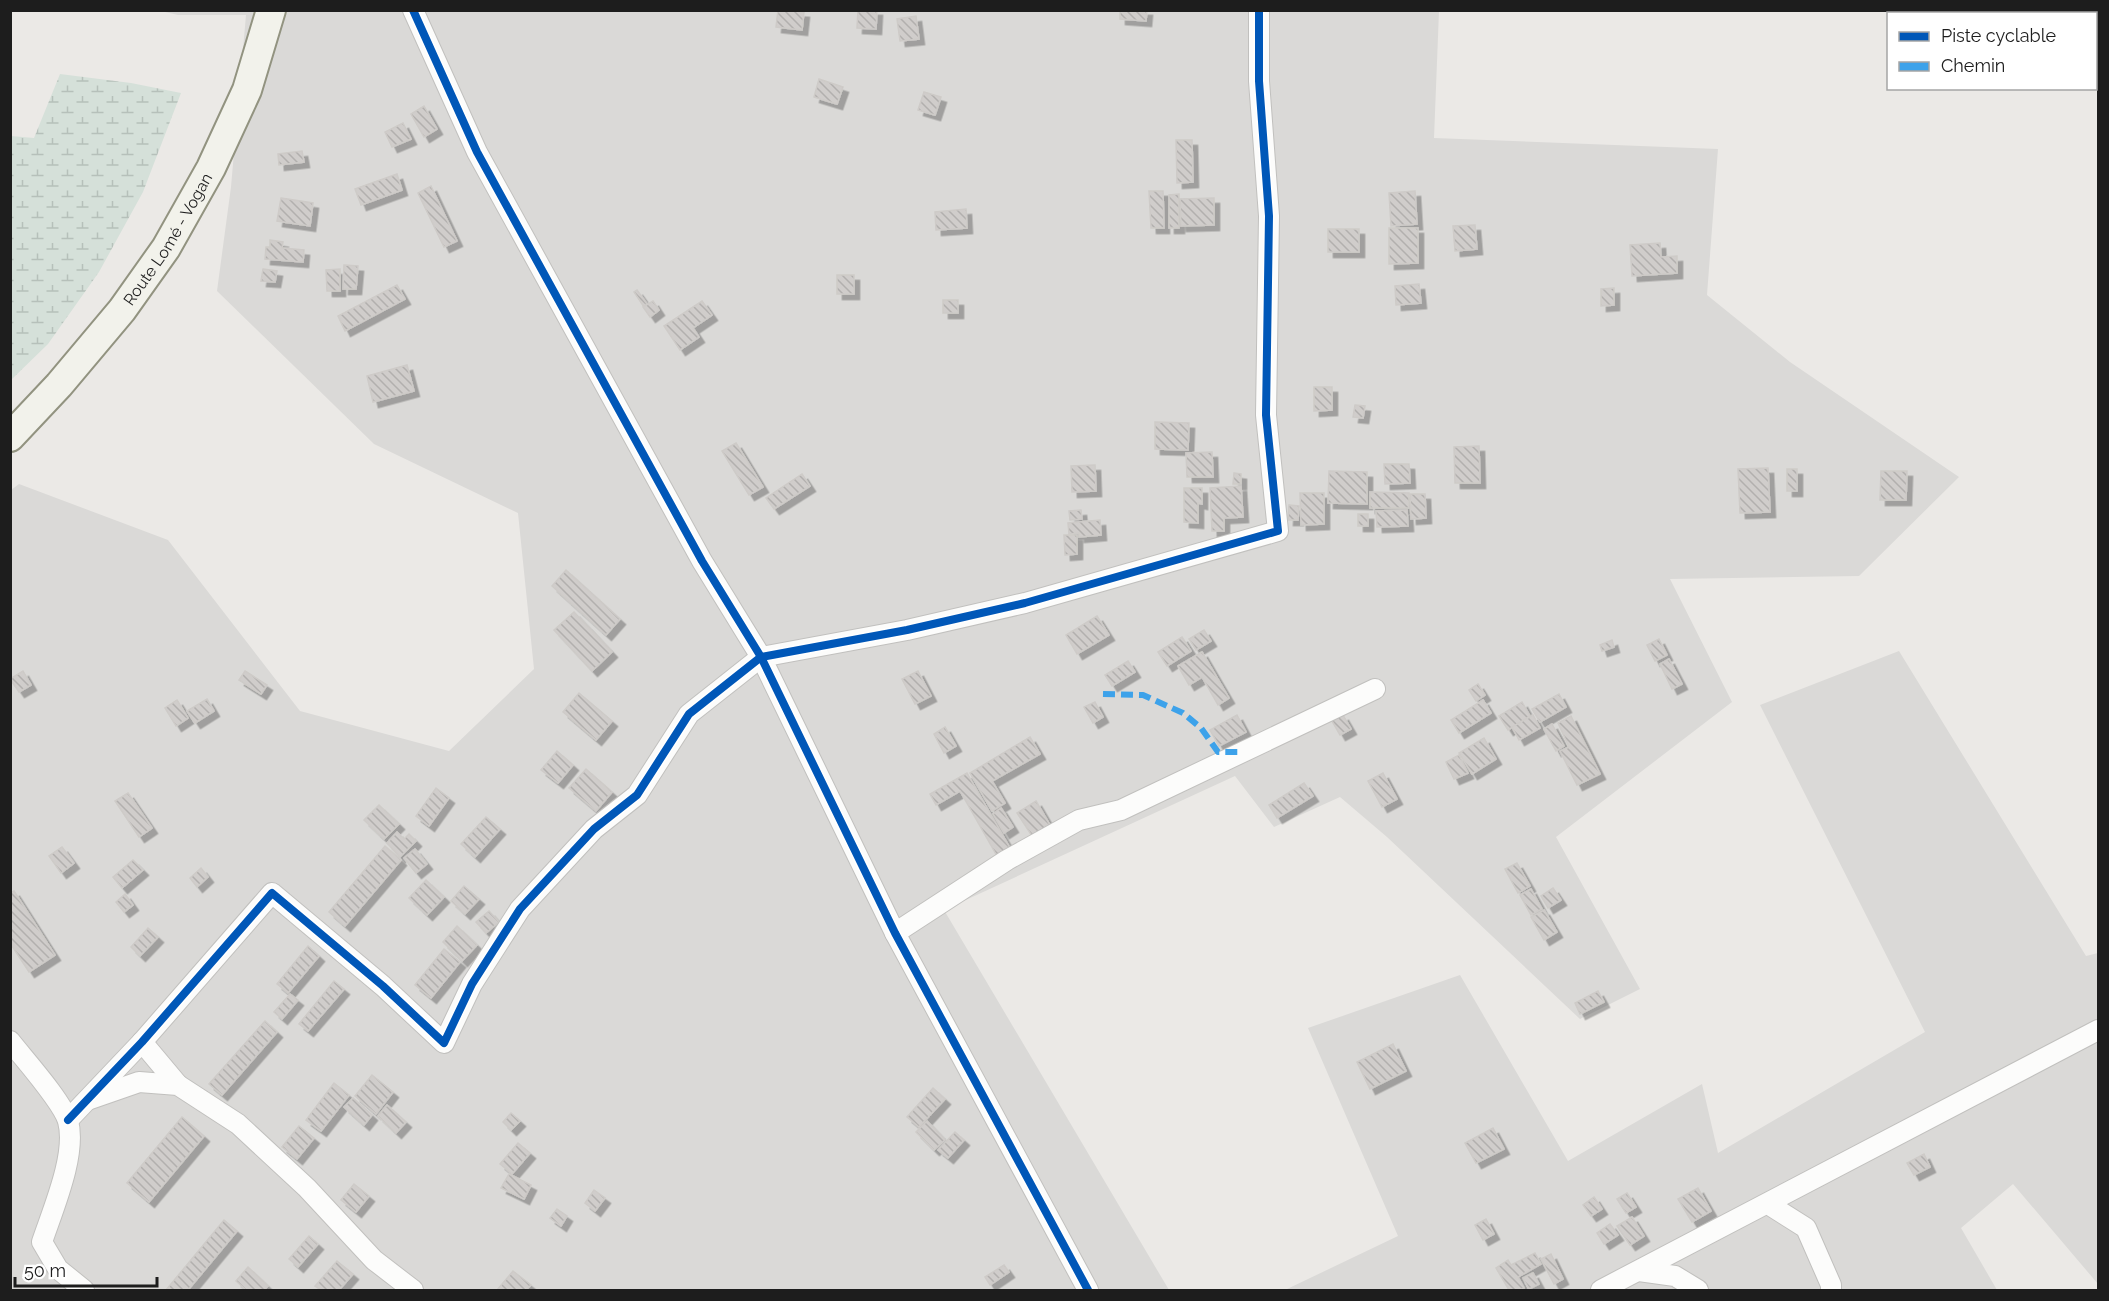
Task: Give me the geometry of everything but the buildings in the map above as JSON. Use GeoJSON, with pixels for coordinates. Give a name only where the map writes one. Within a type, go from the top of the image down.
{"type":"FeatureCollection","features":[{"type":"Feature","properties":{"kind":"main road","name":"Route Lomé - Vogan"},"geometry":{"type":"LineString","coordinates":[[10,437],[59,385],[122,310],[166,248],[211,168],[247,90],[271,10]]}},
{"type":"Feature","properties":{"kind":"street"},"geometry":{"type":"LineString","coordinates":[[413,10],[477,152],[702,561],[761,657],[895,933],[1088,1290]]}},
{"type":"Feature","properties":{"kind":"street"},"geometry":{"type":"LineString","coordinates":[[68,1120],[142,1042],[272,893],[383,986],[444,1043],[472,984],[520,909],[594,829],[637,795],[689,714],[761,657],[907,630],[1025,603],[1278,531],[1266,415],[1269,216],[1259,81],[1259,10]]}},
{"type":"Feature","properties":{"kind":"street"},"geometry":{"type":"LineString","coordinates":[[895,933],[1007,860],[1078,820],[1121,810],[1375,689]]}},
{"type":"Feature","properties":{"kind":"street"},"geometry":{"type":"LineString","coordinates":[[1601,1290],[2098,1030]]}},
{"type":"Feature","properties":{"kind":"street"},"geometry":{"type":"LineString","coordinates":[[10,1041],[57,1101],[68,1120],[70,1155],[42,1242],[58,1269],[84,1290]]}},
{"type":"Feature","properties":{"kind":"street"},"geometry":{"type":"LineString","coordinates":[[142,1042],[178,1085],[238,1124],[308,1188],[374,1260],[413,1290]]}},
{"type":"Feature","properties":{"kind":"street"},"geometry":{"type":"LineString","coordinates":[[85,1101],[139,1082],[178,1085]]}},
{"type":"Feature","properties":{"kind":"street"},"geometry":{"type":"LineString","coordinates":[[1768,1204],[1806,1228],[1831,1285],[1831,1290]]}},
{"type":"Feature","properties":{"kind":"street"},"geometry":{"type":"LineString","coordinates":[[1639,1271],[1675,1276],[1698,1290]]}},
{"type":"Feature","properties":{"kind":"shaded area"},"geometry":{"type":"Polygon","coordinates":[[[161,11],[1439,11],[1434,138],[1718,149],[1707,295],[1790,362],[1959,477],[1859,576],[1670,579],[1732,702],[1556,837],[1640,989],[1580,1019],[1387,837],[1340,797],[1274,827],[1235,776],[944,910],[1169,1290],[11,1290],[11,490],[19,484],[168,540],[300,711],[449,751],[534,669],[518,513],[374,444],[217,291],[231,187],[246,15],[178,15],[161,11]]]}},
{"type":"Feature","properties":{"kind":"shaded area"},"geometry":{"type":"Polygon","coordinates":[[[1899,651],[2086,956],[2098,953],[2098,1284],[2013,1184],[1961,1228],[1997,1290],[1285,1290],[1398,1236],[1308,1028],[1460,975],[1568,1161],[1702,1084],[1718,1153],[1925,1032],[1760,705],[1899,651]]]}},
{"type":"Feature","properties":{"kind":"green space"},"geometry":{"type":"Polygon","coordinates":[[[60,74],[131,83],[181,93],[143,192],[99,272],[48,344],[11,380],[11,136],[34,138],[60,74]]]}},
{"type":"Feature","properties":{"kind":"marked path"},"geometry":{"type":"LineString","coordinates":[[1103,694],[1143,695],[1183,713],[1201,728],[1218,752],[1243,752]]}},
{"type":"Feature","properties":{"kind":"cycle path"},"geometry":{"type":"LineString","coordinates":[[413,10],[477,152],[702,561],[761,657],[895,933],[1088,1290]]}},
{"type":"Feature","properties":{"kind":"cycle path"},"geometry":{"type":"LineString","coordinates":[[68,1120],[142,1042],[272,893],[383,986],[444,1043],[472,984],[520,909],[594,829],[637,795],[689,714],[761,657],[907,630],[1025,603],[1278,531],[1266,415],[1269,216],[1259,81],[1259,10]]}}]}
